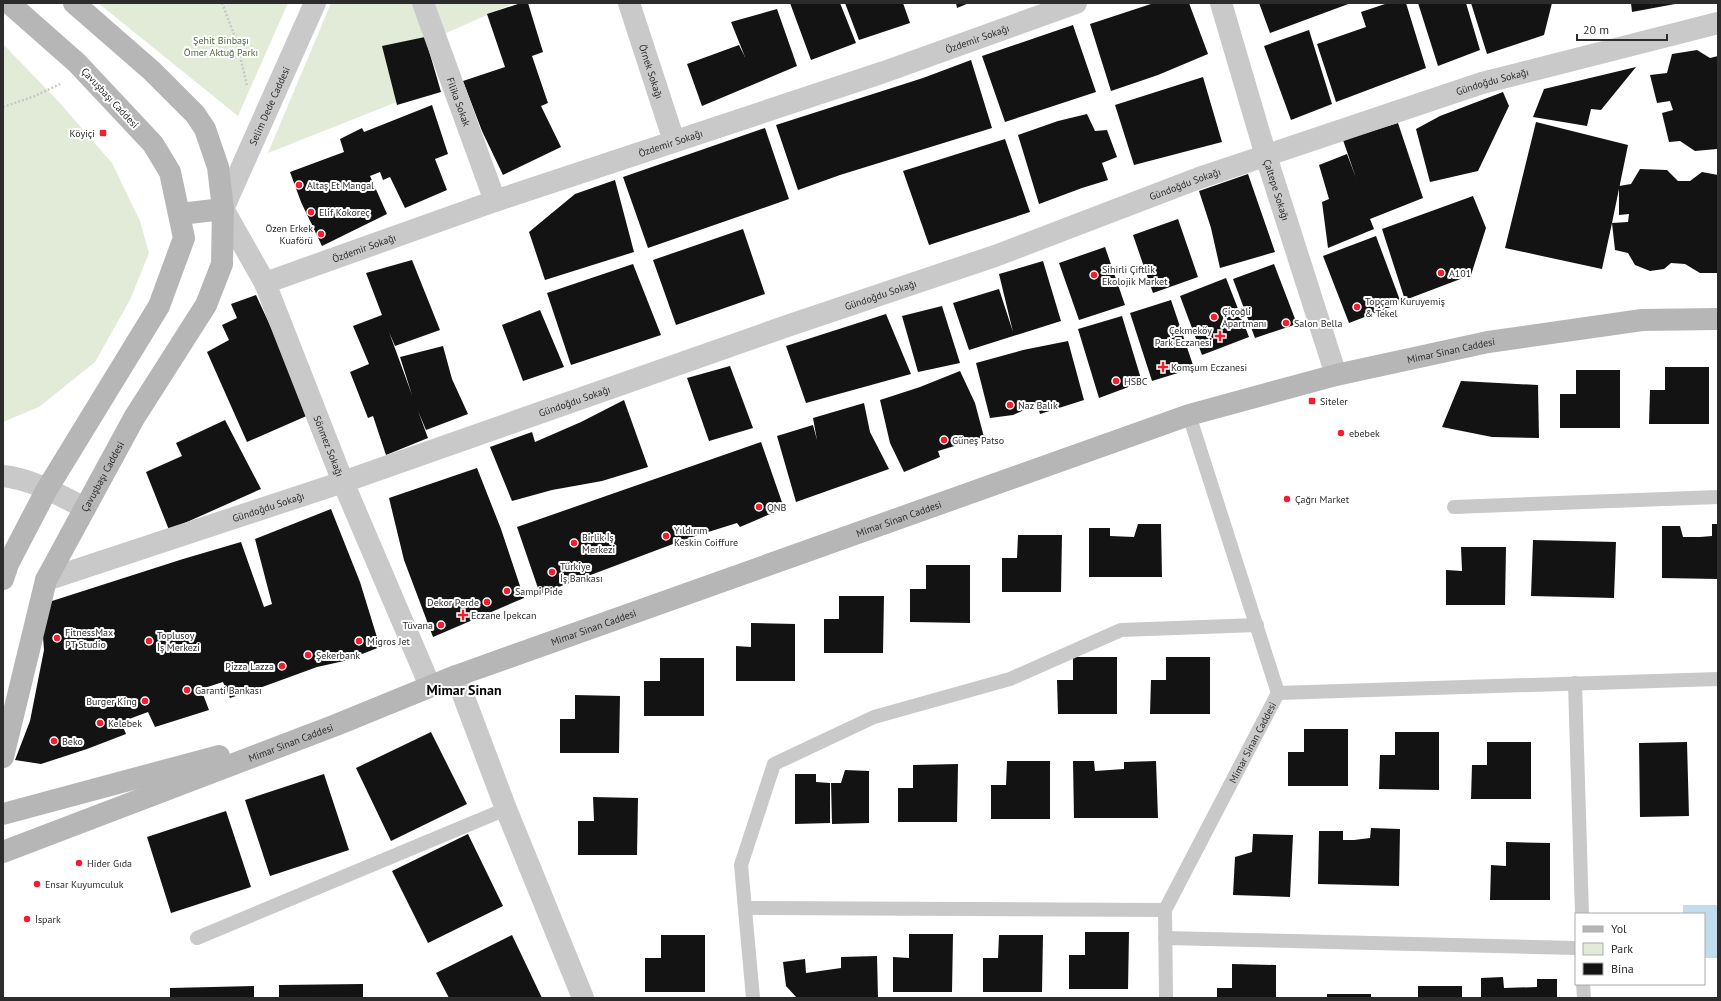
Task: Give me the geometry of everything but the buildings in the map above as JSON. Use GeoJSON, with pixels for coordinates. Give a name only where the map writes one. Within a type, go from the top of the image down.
{"type":"FeatureCollection","features":[{"type":"Feature","properties":{"kind":"main road","name":"Çavuşbaşı Caddesi"},"geometry":{"type":"LineString","coordinates":[[3,579],[8,564],[47,489],[159,306],[184,238],[170,172],[153,144],[77,64],[9,3]]}},
{"type":"Feature","properties":{"kind":"main road","name":"Çavuşbaşı Caddesi"},"geometry":{"type":"LineString","coordinates":[[3,757],[46,580],[134,418],[206,305],[222,264],[223,209],[218,168],[205,129],[195,114],[152,71],[74,3]]}},
{"type":"Feature","properties":{"kind":"main road"},"geometry":{"type":"LineString","coordinates":[[180,214],[223,209]]}},
{"type":"Feature","properties":{"kind":"main road","name":"Mimar Sinan Caddesi"},"geometry":{"type":"LineString","coordinates":[[3,852],[336,725],[456,676],[1189,415],[1336,375],[1488,342],[1642,320],[1718,319]]}},
{"type":"Feature","properties":{"kind":"main road"},"geometry":{"type":"LineString","coordinates":[[3,814],[336,725]]}},
{"type":"Feature","properties":{"kind":"street","name":"Selim Dede Caddesi"},"geometry":{"type":"LineString","coordinates":[[223,209],[315,3]]}},
{"type":"Feature","properties":{"kind":"street","name":"Filika Sokak"},"geometry":{"type":"LineString","coordinates":[[423,3],[495,201]]}},
{"type":"Feature","properties":{"kind":"street","name":"Örnek Sokağı"},"geometry":{"type":"LineString","coordinates":[[629,3],[674,141]]}},
{"type":"Feature","properties":{"kind":"street","name":"Özdemir Sokağı"},"geometry":{"type":"LineString","coordinates":[[265,283],[495,201],[884,72],[1076,3]]}},
{"type":"Feature","properties":{"kind":"street","name":"Çaltepe Sokağı"},"geometry":{"type":"LineString","coordinates":[[1221,3],[1266,156],[1336,375]]}},
{"type":"Feature","properties":{"kind":"street","name":"Gündoğdu Sokağı"},"geometry":{"type":"LineString","coordinates":[[46,580],[343,482],[772,331],[995,256],[1199,178],[1482,83],[1718,23]]}},
{"type":"Feature","properties":{"kind":"street","name":"Sönmez Sokağı"},"geometry":{"type":"LineString","coordinates":[[223,209],[265,283],[343,482],[430,686]]}},
{"type":"Feature","properties":{"kind":"street"},"geometry":{"type":"LineString","coordinates":[[3,476],[13,477],[47,489],[85,508]]}},
{"type":"Feature","properties":{"kind":"street"},"geometry":{"type":"LineString","coordinates":[[456,676],[506,809],[583,998]]}},
{"type":"Feature","properties":{"kind":"lane","name":"Mimar Sinan Caddesi"},"geometry":{"type":"LineString","coordinates":[[1166,998],[1165,910],[1278,693],[1189,415]]}},
{"type":"Feature","properties":{"kind":"lane"},"geometry":{"type":"LineString","coordinates":[[1454,508],[1718,497]]}},
{"type":"Feature","properties":{"kind":"lane"},"geometry":{"type":"LineString","coordinates":[[753,998],[742,865],[774,764],[874,717],[1010,679],[1121,630],[1257,625]]}},
{"type":"Feature","properties":{"kind":"lane"},"geometry":{"type":"LineString","coordinates":[[1278,693],[1718,679]]}},
{"type":"Feature","properties":{"kind":"lane"},"geometry":{"type":"LineString","coordinates":[[1576,683],[1582,913]]}},
{"type":"Feature","properties":{"kind":"lane"},"geometry":{"type":"LineString","coordinates":[[197,938],[506,809]]}},
{"type":"Feature","properties":{"kind":"lane"},"geometry":{"type":"LineString","coordinates":[[745,908],[1165,910]]}},
{"type":"Feature","properties":{"kind":"lane"},"geometry":{"type":"LineString","coordinates":[[1165,938],[1575,948]]}},
{"type":"Feature","properties":{"kind":"lane"},"geometry":{"type":"LineString","coordinates":[[1583,985],[1584,998]]}},
{"type":"Feature","properties":{"kind":"path"},"geometry":{"type":"LineString","coordinates":[[222,3],[236,42],[259,131]]}},
{"type":"Feature","properties":{"kind":"path"},"geometry":{"type":"LineString","coordinates":[[3,107],[35,96],[58,85],[77,64]]}},
{"type":"Feature","properties":{"kind":"green space","name":"Şehit Binbaşı Ömer Aktuğ Parkı"},"geometry":{"type":"Polygon","coordinates":[[[98,3],[288,3],[238,116],[98,3]]]}},
{"type":"Feature","properties":{"kind":"green space"},"geometry":{"type":"Polygon","coordinates":[[[331,3],[514,3],[419,45],[437,86],[268,153],[331,3]]]}},
{"type":"Feature","properties":{"kind":"green space"},"geometry":{"type":"Polygon","coordinates":[[[3,44],[59,102],[112,163],[140,221],[149,253],[130,300],[95,362],[39,407],[3,422],[3,44]]]}},
{"type":"Feature","properties":{"kind":"water"},"geometry":{"type":"Polygon","coordinates":[[[1683,905],[1718,905],[1718,958],[1705,958],[1705,913],[1683,913],[1683,905]]]}},
{"type":"Feature","properties":{"kind":"place","name":"Köyiçi"},"geometry":{"type":"Point","coordinates":[103,133]}},
{"type":"Feature","properties":{"kind":"place","name":"Altaş Et Mangal"},"geometry":{"type":"Point","coordinates":[299,185]}},
{"type":"Feature","properties":{"kind":"place","name":"Elif Kokoreç"},"geometry":{"type":"Point","coordinates":[311,212]}},
{"type":"Feature","properties":{"kind":"place","name":"Özen Erkek Kuaförü"},"geometry":{"type":"Point","coordinates":[321,234]}},
{"type":"Feature","properties":{"kind":"place","name":"A101"},"geometry":{"type":"Point","coordinates":[1441,273]}},
{"type":"Feature","properties":{"kind":"place","name":"Sihirli Çiftlik Ekolojik Market"},"geometry":{"type":"Point","coordinates":[1094,275]}},
{"type":"Feature","properties":{"kind":"place","name":"Topçam Kuruyemiş & Tekel"},"geometry":{"type":"Point","coordinates":[1357,307]}},
{"type":"Feature","properties":{"kind":"place","name":"Çiçoğli Apartmanı"},"geometry":{"type":"Point","coordinates":[1214,317]}},
{"type":"Feature","properties":{"kind":"place","name":"Salon Bella"},"geometry":{"type":"Point","coordinates":[1286,323]}},
{"type":"Feature","properties":{"kind":"place","name":"Çekmeköy Park Eczanesi"},"geometry":{"type":"Point","coordinates":[1220,336]}},
{"type":"Feature","properties":{"kind":"place","name":"Komşum Eczanesi"},"geometry":{"type":"Point","coordinates":[1163,367]}},
{"type":"Feature","properties":{"kind":"place","name":"HSBC"},"geometry":{"type":"Point","coordinates":[1116,381]}},
{"type":"Feature","properties":{"kind":"place","name":"Siteler"},"geometry":{"type":"Point","coordinates":[1312,401]}},
{"type":"Feature","properties":{"kind":"place","name":"Naz Balık"},"geometry":{"type":"Point","coordinates":[1010,405]}},
{"type":"Feature","properties":{"kind":"place","name":"ebebek"},"geometry":{"type":"Point","coordinates":[1341,433]}},
{"type":"Feature","properties":{"kind":"place","name":"Güneş Patso"},"geometry":{"type":"Point","coordinates":[944,440]}},
{"type":"Feature","properties":{"kind":"place","name":"Çağrı Market"},"geometry":{"type":"Point","coordinates":[1287,499]}},
{"type":"Feature","properties":{"kind":"place","name":"QNB"},"geometry":{"type":"Point","coordinates":[759,507]}},
{"type":"Feature","properties":{"kind":"place","name":"Yıldırım Keskin Coiffure"},"geometry":{"type":"Point","coordinates":[666,536]}},
{"type":"Feature","properties":{"kind":"place","name":"Birlik İş Merkezi"},"geometry":{"type":"Point","coordinates":[574,543]}},
{"type":"Feature","properties":{"kind":"place","name":"Türkiye İş Bankası"},"geometry":{"type":"Point","coordinates":[552,572]}},
{"type":"Feature","properties":{"kind":"place","name":"Sampi Pide"},"geometry":{"type":"Point","coordinates":[507,591]}},
{"type":"Feature","properties":{"kind":"place","name":"Dekor Perde"},"geometry":{"type":"Point","coordinates":[487,602]}},
{"type":"Feature","properties":{"kind":"place","name":"Eczane İpekcan"},"geometry":{"type":"Point","coordinates":[463,615]}},
{"type":"Feature","properties":{"kind":"place","name":"Tüvana"},"geometry":{"type":"Point","coordinates":[441,625]}},
{"type":"Feature","properties":{"kind":"place","name":"FitnessMax PT Studio"},"geometry":{"type":"Point","coordinates":[57,638]}},
{"type":"Feature","properties":{"kind":"place","name":"Toplusoy İş Merkezi"},"geometry":{"type":"Point","coordinates":[149,641]}},
{"type":"Feature","properties":{"kind":"place","name":"Migros Jet"},"geometry":{"type":"Point","coordinates":[359,641]}},
{"type":"Feature","properties":{"kind":"place","name":"Şekerbank"},"geometry":{"type":"Point","coordinates":[308,655]}},
{"type":"Feature","properties":{"kind":"place","name":"Pizza Lazza"},"geometry":{"type":"Point","coordinates":[282,666]}},
{"type":"Feature","properties":{"kind":"place","name":"Garanti Bankası"},"geometry":{"type":"Point","coordinates":[187,690]}},
{"type":"Feature","properties":{"kind":"place","name":"Burger King"},"geometry":{"type":"Point","coordinates":[145,701]}},
{"type":"Feature","properties":{"kind":"place","name":"Kelebek"},"geometry":{"type":"Point","coordinates":[100,723]}},
{"type":"Feature","properties":{"kind":"place","name":"Beko"},"geometry":{"type":"Point","coordinates":[54,741]}},
{"type":"Feature","properties":{"kind":"place","name":"Hider Gıda"},"geometry":{"type":"Point","coordinates":[79,863]}},
{"type":"Feature","properties":{"kind":"place","name":"Ensar Kuyumculuk"},"geometry":{"type":"Point","coordinates":[37,884]}},
{"type":"Feature","properties":{"kind":"place","name":"İspark"},"geometry":{"type":"Point","coordinates":[27,919]}},
{"type":"Feature","properties":{"kind":"district","name":"Mimar Sinan"},"geometry":{"type":"Point","coordinates":[464,690]}}]}
